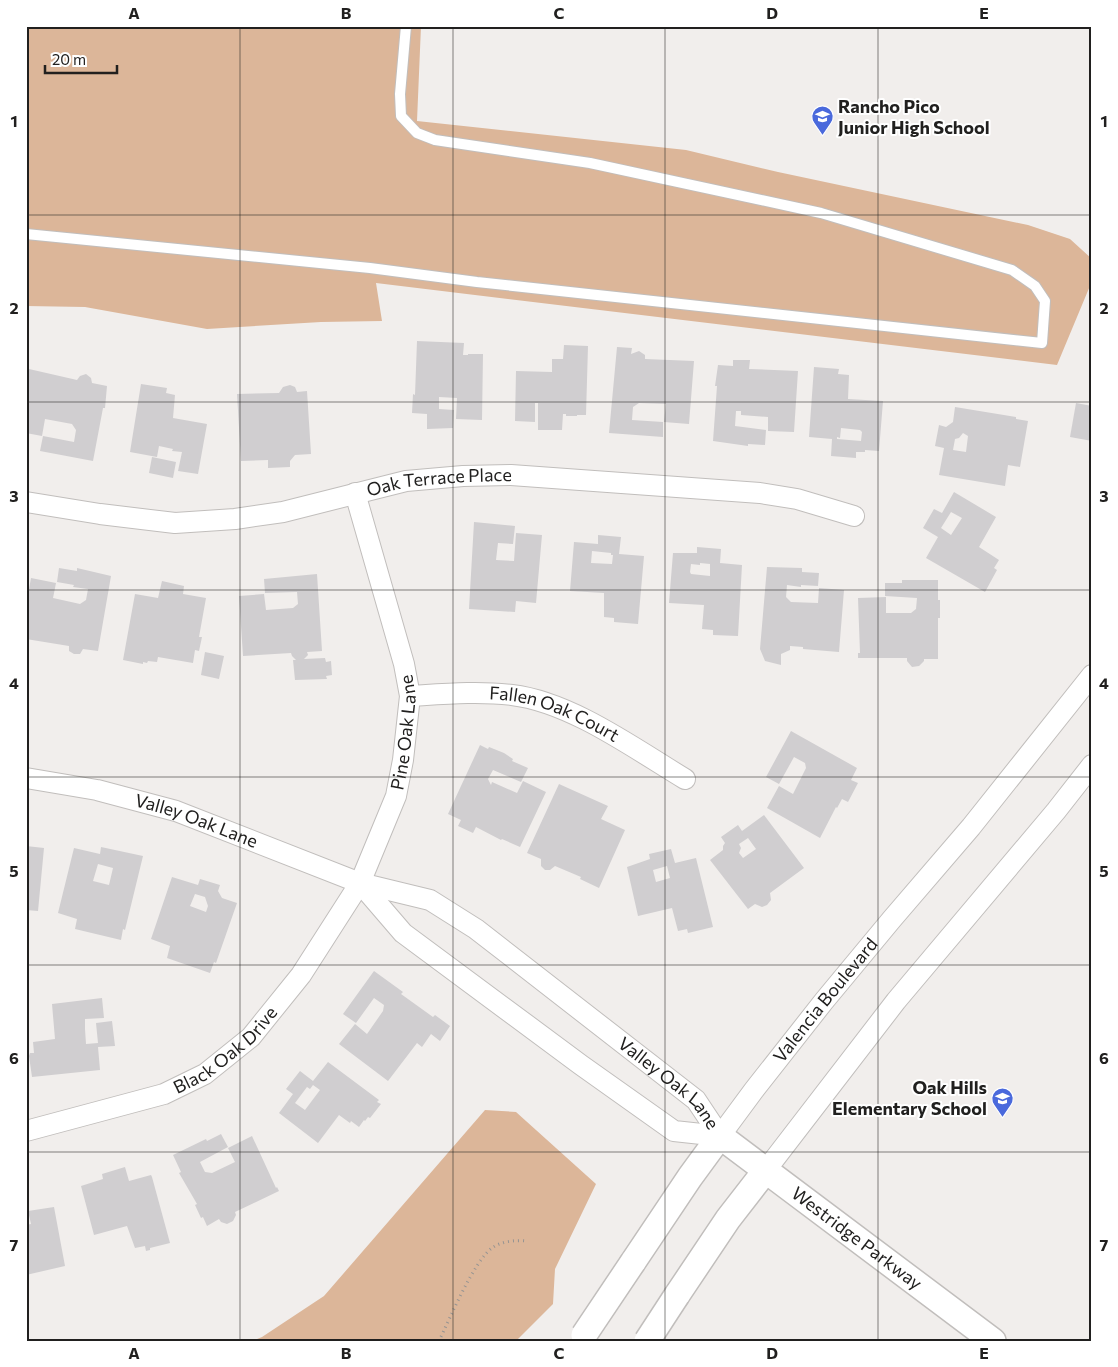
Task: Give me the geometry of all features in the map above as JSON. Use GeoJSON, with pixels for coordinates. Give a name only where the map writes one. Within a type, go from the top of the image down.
{"type":"FeatureCollection","features":[{"type":"Feature","properties":{"kind":"street","name":"Oak Terrace Place"},"geometry":{"type":"LineString","coordinates":[[26,502],[174,523],[235,520],[283,512],[406,481],[463,476],[511,475],[760,493],[797,499],[854,516]]}},
{"type":"Feature","properties":{"kind":"street","name":"Pine Oak Lane"},"geometry":{"type":"LineString","coordinates":[[355,493],[404,664],[410,696],[403,760],[396,796],[360,883]]}},
{"type":"Feature","properties":{"kind":"street","name":"Valencia Boulevard"},"geometry":{"type":"LineString","coordinates":[[582,1338],[690,1177],[754,1090],[892,919],[971,827],[1092,675]]}},
{"type":"Feature","properties":{"kind":"street","name":"Fallen Oak Court"},"geometry":{"type":"LineString","coordinates":[[410,696],[463,692],[513,695],[553,706],[596,725],[685,779]]}},
{"type":"Feature","properties":{"kind":"street"},"geometry":{"type":"LineString","coordinates":[[647,1341],[728,1220],[896,1000],[1056,811],[1092,765]]}},
{"type":"Feature","properties":{"kind":"street","name":"Valley Oak Lane"},"geometry":{"type":"LineString","coordinates":[[26,778],[97,790],[176,811],[360,883],[430,900],[476,929],[696,1100],[720,1136]]}},
{"type":"Feature","properties":{"kind":"street","name":"Valley Oak Lane"},"geometry":{"type":"LineString","coordinates":[[360,883],[403,933],[581,1065],[674,1131],[720,1136]]}},
{"type":"Feature","properties":{"kind":"street","name":"Black Oak Drive"},"geometry":{"type":"LineString","coordinates":[[26,1131],[164,1094],[205,1074],[251,1037],[301,975],[360,883]]}},
{"type":"Feature","properties":{"kind":"street","name":"Westridge Parkway"},"geometry":{"type":"LineString","coordinates":[[720,1136],[993,1341]]}},
{"type":"Feature","properties":{"kind":"lane"},"geometry":{"type":"LineString","coordinates":[[26,234],[370,268],[476,282],[1042,343],[1045,301],[1035,286],[1012,270],[821,213],[590,163],[435,140],[417,133],[401,116],[400,94],[406,26]]}},
{"type":"Feature","properties":{"kind":"path"},"geometry":{"type":"LineString","coordinates":[[438,1341],[478,1264],[493,1247],[516,1240],[526,1241]]}},
{"type":"Feature","properties":{"kind":"shaded area"},"geometry":{"type":"Polygon","coordinates":[[[26,26],[421,26],[417,121],[686,150],[778,172],[1028,225],[1070,239],[1092,259],[1092,281],[1057,365],[376,283],[382,321],[321,322],[207,329],[85,307],[26,306],[26,26]]]}},
{"type":"Feature","properties":{"kind":"shaded area"},"geometry":{"type":"Polygon","coordinates":[[[485,1110],[516,1112],[596,1184],[555,1269],[553,1304],[516,1341],[252,1341],[262,1337],[324,1296],[485,1110]]]}},
{"type":"Feature","properties":{"kind":"building"},"geometry":{"type":"Polygon","coordinates":[[[417,341],[464,343],[463,355],[483,354],[482,420],[456,419],[457,398],[439,397],[439,409],[454,410],[453,428],[427,429],[427,414],[412,413],[413,394],[415,395],[417,341]]]}},
{"type":"Feature","properties":{"kind":"building"},"geometry":{"type":"Polygon","coordinates":[[[564,345],[588,346],[586,415],[566,416],[566,414],[563,414],[562,430],[538,430],[538,403],[535,403],[535,422],[515,421],[516,371],[552,372],[552,359],[563,359],[564,345]]]}},
{"type":"Feature","properties":{"kind":"building"},"geometry":{"type":"Polygon","coordinates":[[[617,347],[632,348],[631,354],[639,351],[645,355],[645,359],[694,361],[689,424],[664,422],[666,404],[639,403],[633,407],[632,420],[663,422],[663,437],[609,433],[617,347]]]}},
{"type":"Feature","properties":{"kind":"building"},"geometry":{"type":"Polygon","coordinates":[[[733,360],[750,360],[749,369],[798,371],[794,432],[768,431],[768,417],[741,415],[741,411],[736,411],[735,426],[766,430],[765,445],[748,444],[748,446],[713,441],[717,386],[715,386],[718,365],[733,366],[733,360]]]}},
{"type":"Feature","properties":{"kind":"building"},"geometry":{"type":"Polygon","coordinates":[[[814,367],[839,369],[838,374],[849,375],[848,399],[883,401],[879,451],[865,450],[865,452],[856,452],[856,458],[831,456],[832,439],[809,437],[814,367]],[[841,428],[840,438],[837,437],[837,439],[861,441],[862,432],[860,430],[841,428]]]}},
{"type":"Feature","properties":{"kind":"building"},"geometry":{"type":"Polygon","coordinates":[[[29,369],[77,380],[80,376],[86,374],[91,378],[92,383],[107,386],[105,408],[103,408],[93,461],[40,451],[43,436],[74,442],[76,430],[72,424],[45,419],[42,436],[26,433],[26,384],[29,369]]]}},
{"type":"Feature","properties":{"kind":"building"},"geometry":{"type":"Polygon","coordinates":[[[141,384],[167,388],[166,393],[175,395],[173,418],[207,424],[198,474],[178,471],[182,452],[172,451],[173,449],[159,446],[157,457],[130,452],[141,384]]]}},
{"type":"Feature","properties":{"kind":"building"},"geometry":{"type":"Polygon","coordinates":[[[290,385],[295,387],[297,392],[307,391],[311,454],[295,455],[290,461],[290,467],[268,468],[268,460],[241,461],[237,394],[279,393],[283,387],[290,385]]]}},
{"type":"Feature","properties":{"kind":"building"},"geometry":{"type":"Polygon","coordinates":[[[1076,403],[1092,406],[1092,441],[1070,437],[1076,403]]]}},
{"type":"Feature","properties":{"kind":"building"},"geometry":{"type":"Polygon","coordinates":[[[955,407],[1016,417],[1016,419],[1028,421],[1020,467],[1008,465],[1005,486],[939,475],[944,448],[935,446],[939,425],[946,427],[953,422],[955,407]],[[963,433],[959,438],[955,439],[953,450],[966,452],[968,436],[963,433]]]}},
{"type":"Feature","properties":{"kind":"building"},"geometry":{"type":"Polygon","coordinates":[[[152,457],[176,462],[173,478],[149,473],[152,457]]]}},
{"type":"Feature","properties":{"kind":"building"},"geometry":{"type":"Polygon","coordinates":[[[954,492],[996,517],[979,547],[999,560],[994,568],[997,570],[985,592],[926,558],[938,537],[923,528],[934,509],[942,513],[954,492]],[[951,512],[941,528],[951,535],[962,518],[951,512]]]}},
{"type":"Feature","properties":{"kind":"building"},"geometry":{"type":"Polygon","coordinates":[[[474,522],[515,526],[513,544],[498,543],[496,560],[514,561],[516,533],[542,535],[536,603],[516,601],[515,612],[469,609],[474,522]]]}},
{"type":"Feature","properties":{"kind":"building"},"geometry":{"type":"Polygon","coordinates":[[[598,535],[621,537],[619,554],[644,556],[638,624],[614,622],[614,618],[604,617],[604,593],[570,591],[574,542],[598,544],[598,535]],[[592,551],[591,563],[612,564],[613,555],[611,553],[592,551]]]}},
{"type":"Feature","properties":{"kind":"building"},"geometry":{"type":"Polygon","coordinates":[[[697,547],[721,549],[720,563],[742,565],[738,636],[713,635],[713,630],[702,629],[704,605],[669,603],[673,553],[697,553],[697,547]],[[691,564],[690,572],[691,574],[710,576],[710,564],[691,564]]]}},
{"type":"Feature","properties":{"kind":"building"},"geometry":{"type":"Polygon","coordinates":[[[767,567],[802,568],[802,572],[819,573],[818,586],[801,585],[801,587],[787,585],[786,597],[791,602],[818,603],[819,588],[844,590],[839,652],[790,646],[790,650],[781,654],[781,665],[765,661],[760,649],[767,567]]]}},
{"type":"Feature","properties":{"kind":"building"},"geometry":{"type":"Polygon","coordinates":[[[59,568],[77,571],[77,568],[111,576],[98,651],[83,649],[80,654],[74,654],[69,651],[69,646],[26,639],[26,606],[31,578],[56,583],[53,598],[80,604],[86,600],[88,589],[57,582],[59,568]]]}},
{"type":"Feature","properties":{"kind":"building"},"geometry":{"type":"Polygon","coordinates":[[[317,574],[322,651],[307,652],[308,655],[304,659],[325,658],[326,662],[331,661],[332,675],[326,676],[327,679],[295,680],[293,660],[296,660],[291,653],[243,656],[239,596],[264,594],[266,610],[293,608],[298,604],[297,592],[265,593],[264,579],[317,574]]]}},
{"type":"Feature","properties":{"kind":"building"},"geometry":{"type":"Polygon","coordinates":[[[902,580],[938,580],[940,618],[938,618],[938,659],[924,659],[919,666],[912,667],[907,658],[858,658],[858,653],[860,653],[858,598],[886,597],[886,613],[911,613],[916,609],[917,598],[885,596],[885,583],[902,583],[902,580]]]}},
{"type":"Feature","properties":{"kind":"building"},"geometry":{"type":"Polygon","coordinates":[[[162,581],[184,586],[183,594],[206,598],[199,637],[202,637],[199,651],[195,650],[193,663],[158,657],[157,662],[148,661],[147,663],[143,662],[143,664],[123,660],[135,594],[158,598],[162,581]]]}},
{"type":"Feature","properties":{"kind":"building"},"geometry":{"type":"Polygon","coordinates":[[[205,652],[224,656],[219,679],[201,675],[205,652]]]}},
{"type":"Feature","properties":{"kind":"building"},"geometry":{"type":"Polygon","coordinates":[[[791,731],[857,768],[851,780],[858,783],[848,802],[842,799],[820,838],[767,808],[779,786],[793,794],[806,768],[805,763],[794,757],[779,784],[766,777],[791,731]]]}},
{"type":"Feature","properties":{"kind":"building"},"geometry":{"type":"Polygon","coordinates":[[[480,745],[504,753],[513,759],[512,761],[528,768],[521,782],[493,770],[488,779],[491,785],[492,782],[517,793],[523,781],[546,792],[520,847],[476,827],[473,833],[458,826],[461,820],[448,814],[480,745]]]}},
{"type":"Feature","properties":{"kind":"building"},"geometry":{"type":"Polygon","coordinates":[[[559,784],[608,806],[601,819],[625,830],[599,888],[580,879],[581,877],[555,866],[550,870],[545,870],[541,866],[541,859],[527,853],[559,784]]]}},
{"type":"Feature","properties":{"kind":"building"},"geometry":{"type":"Polygon","coordinates":[[[764,815],[804,868],[770,893],[771,900],[762,907],[755,904],[748,909],[710,860],[723,850],[725,843],[721,837],[738,825],[742,831],[764,815]],[[748,838],[739,844],[741,848],[739,853],[743,858],[756,849],[748,838]]]}},
{"type":"Feature","properties":{"kind":"building"},"geometry":{"type":"Polygon","coordinates":[[[26,846],[44,848],[38,911],[26,910],[26,846]]]}},
{"type":"Feature","properties":{"kind":"building"},"geometry":{"type":"Polygon","coordinates":[[[101,847],[143,856],[121,940],[75,929],[77,919],[58,913],[74,848],[100,854],[101,847]],[[98,864],[93,881],[109,885],[113,868],[98,864]]]}},
{"type":"Feature","properties":{"kind":"building"},"geometry":{"type":"Polygon","coordinates":[[[671,849],[675,863],[696,858],[713,927],[688,933],[687,929],[678,931],[672,908],[638,916],[627,867],[650,859],[649,854],[671,849]],[[667,866],[653,870],[656,882],[670,878],[667,866]]]}},
{"type":"Feature","properties":{"kind":"building"},"geometry":{"type":"Polygon","coordinates":[[[172,877],[198,885],[200,879],[220,885],[218,891],[222,898],[237,903],[216,963],[214,962],[210,973],[167,958],[170,946],[151,939],[172,877]],[[195,894],[190,906],[206,912],[208,906],[205,897],[195,894]]]}},
{"type":"Feature","properties":{"kind":"building"},"geometry":{"type":"Polygon","coordinates":[[[374,971],[403,992],[401,994],[433,1017],[435,1015],[450,1026],[440,1041],[431,1034],[422,1047],[417,1043],[388,1081],[339,1044],[355,1024],[367,1034],[383,1011],[384,1005],[374,998],[356,1023],[343,1014],[374,971]]]}},
{"type":"Feature","properties":{"kind":"building"},"geometry":{"type":"Polygon","coordinates":[[[102,998],[104,1018],[85,1019],[86,1044],[98,1043],[96,1023],[112,1021],[115,1046],[98,1047],[100,1070],[32,1077],[29,1056],[30,1053],[34,1053],[33,1042],[55,1039],[52,1004],[102,998]]]}},
{"type":"Feature","properties":{"kind":"building"},"geometry":{"type":"Polygon","coordinates":[[[328,1062],[379,1100],[377,1102],[381,1104],[370,1118],[368,1117],[364,1120],[359,1127],[339,1115],[318,1143],[279,1113],[293,1094],[286,1089],[300,1071],[313,1081],[328,1062]],[[313,1085],[310,1089],[307,1087],[295,1103],[305,1110],[320,1090],[313,1085]]]}},
{"type":"Feature","properties":{"kind":"building"},"geometry":{"type":"Polygon","coordinates":[[[221,1134],[228,1147],[200,1162],[205,1172],[212,1173],[235,1162],[228,1148],[252,1136],[279,1191],[235,1212],[236,1215],[233,1221],[227,1224],[219,1219],[207,1226],[203,1217],[201,1218],[195,1205],[197,1204],[179,1173],[181,1172],[173,1155],[221,1134]]]}},
{"type":"Feature","properties":{"kind":"building"},"geometry":{"type":"Polygon","coordinates":[[[125,1167],[129,1181],[151,1175],[170,1243],[150,1248],[150,1250],[146,1251],[145,1246],[135,1248],[127,1226],[94,1235],[81,1186],[103,1179],[102,1174],[125,1167]]]}},
{"type":"Feature","properties":{"kind":"building"},"geometry":{"type":"Polygon","coordinates":[[[54,1207],[65,1266],[26,1275],[26,1225],[31,1224],[28,1211],[54,1207]]]}},
{"type":"Feature","properties":{"kind":"place","name":"Rancho Pico Junior High School"},"geometry":{"type":"Point","coordinates":[822,136]}},
{"type":"Feature","properties":{"kind":"place","name":"Oak Hills Elementary School"},"geometry":{"type":"Point","coordinates":[1003,1117]}}]}
